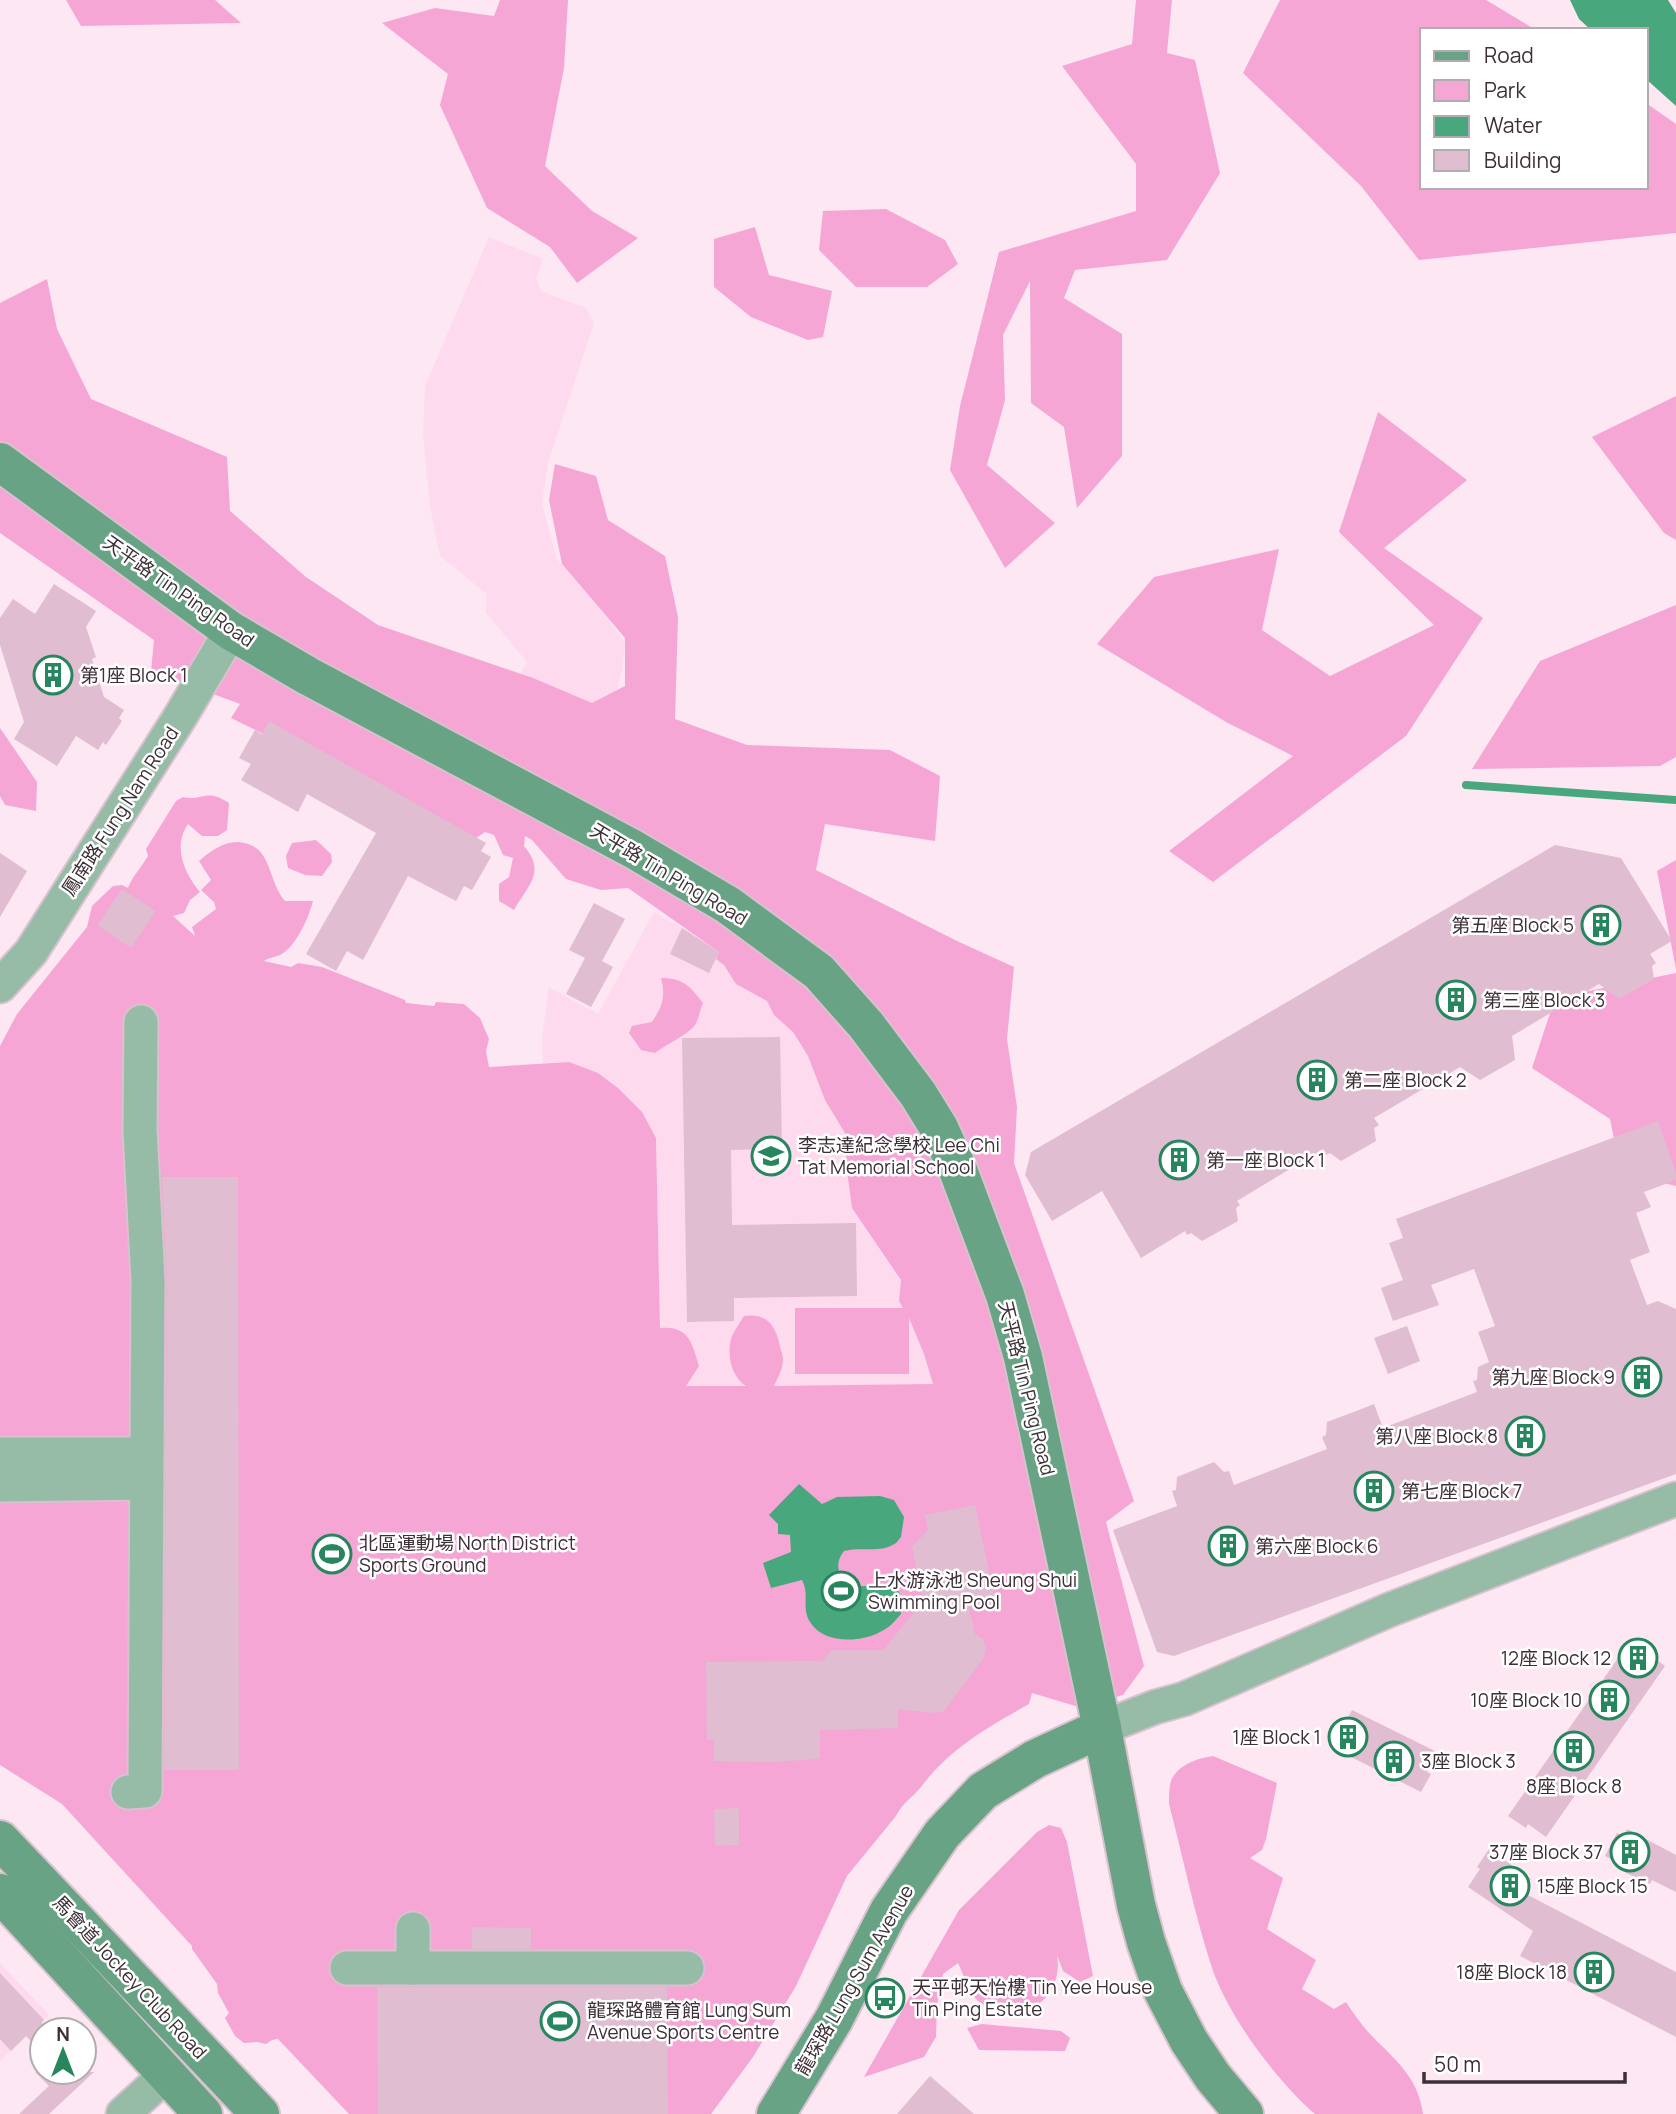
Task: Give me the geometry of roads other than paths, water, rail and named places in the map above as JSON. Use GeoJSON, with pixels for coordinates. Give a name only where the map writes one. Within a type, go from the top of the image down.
{"type":"FeatureCollection","features":[{"type":"Feature","properties":{"kind":"street","name":"天平路 Tin Ping Road"},"geometry":{"type":"LineString","coordinates":[[0,462],[231,631],[308,676],[633,849],[728,905],[819,972],[866,1025],[918,1094],[939,1128],[958,1170],[1005,1295],[1023,1357],[1102,1728],[1136,1905],[1146,1942],[1163,1991],[1189,2041],[1213,2077],[1244,2114]]}},
{"type":"Feature","properties":{"kind":"street","name":"鳳南路 Fung Nam Road"},"geometry":{"type":"LineString","coordinates":[[0,986],[31,952],[180,717],[231,631]]}},
{"type":"Feature","properties":{"kind":"street"},"geometry":{"type":"LineString","coordinates":[[128,1792],[145,1791],[148,1281],[140,1130],[141,1022]]}},
{"type":"Feature","properties":{"kind":"street"},"geometry":{"type":"LineString","coordinates":[[0,1454],[147,1468]]}},
{"type":"Feature","properties":{"kind":"street"},"geometry":{"type":"LineString","coordinates":[[0,1485],[147,1468]]}},
{"type":"Feature","properties":{"kind":"street"},"geometry":{"type":"LineString","coordinates":[[1102,1728],[1155,1707],[1184,1699],[1389,1610],[1676,1499]]}},
{"type":"Feature","properties":{"kind":"street","name":"龍琛路 Lung Sum Avenue"},"geometry":{"type":"LineString","coordinates":[[776,2114],[835,2018],[889,1911],[942,1834],[983,1791],[1035,1759],[1102,1728]]}},
{"type":"Feature","properties":{"kind":"street","name":"馬會道 Jockey Club Road"},"geometry":{"type":"LineString","coordinates":[[0,1840],[260,2114]]}},
{"type":"Feature","properties":{"kind":"street","name":"馬會道 Jockey Club Road"},"geometry":{"type":"LineString","coordinates":[[0,1893],[203,2114]]}},
{"type":"Feature","properties":{"kind":"street"},"geometry":{"type":"LineString","coordinates":[[413,1929],[413,1968]]}},
{"type":"Feature","properties":{"kind":"street"},"geometry":{"type":"LineString","coordinates":[[347,1968],[687,1968]]}},
{"type":"Feature","properties":{"kind":"street"},"geometry":{"type":"LineString","coordinates":[[123,2114],[167,2074]]}},
{"type":"Feature","properties":{"kind":"water"},"geometry":{"type":"Polygon","coordinates":[[[1570,0],[1668,0],[1676,13],[1676,106],[1648,81],[1648,28],[1589,28],[1579,19],[1570,0]]]}},
{"type":"Feature","properties":{"kind":"water"},"geometry":{"type":"Polygon","coordinates":[[[799,1484],[822,1504],[837,1497],[880,1496],[894,1500],[904,1517],[901,1537],[896,1543],[884,1548],[844,1551],[838,1563],[845,1582],[854,1586],[887,1584],[896,1587],[901,1597],[901,1614],[892,1624],[872,1636],[833,1638],[816,1629],[807,1617],[802,1580],[771,1588],[763,1563],[791,1552],[790,1535],[778,1534],[778,1524],[769,1515],[799,1484]]]}},
{"type":"Feature","properties":{"kind":"waterway"},"geometry":{"type":"LineString","coordinates":[[1466,785],[1676,800]]}},
{"type":"Feature","properties":{"kind":"place","name":"第1座 Block 1"},"geometry":{"type":"Point","coordinates":[53,675]}},
{"type":"Feature","properties":{"kind":"place","name":"第五座 Block 5"},"geometry":{"type":"Point","coordinates":[1601,925]}},
{"type":"Feature","properties":{"kind":"place","name":"第三座 Block 3"},"geometry":{"type":"Point","coordinates":[1456,1000]}},
{"type":"Feature","properties":{"kind":"place","name":"第二座 Block 2"},"geometry":{"type":"Point","coordinates":[1317,1080]}},
{"type":"Feature","properties":{"kind":"place","name":"李志達紀念學校 Lee Chi Tat Memorial School"},"geometry":{"type":"Point","coordinates":[771,1156]}},
{"type":"Feature","properties":{"kind":"place","name":"第一座 Block 1"},"geometry":{"type":"Point","coordinates":[1179,1160]}},
{"type":"Feature","properties":{"kind":"place","name":"第九座 Block 9"},"geometry":{"type":"Point","coordinates":[1642,1377]}},
{"type":"Feature","properties":{"kind":"place","name":"第八座 Block 8"},"geometry":{"type":"Point","coordinates":[1525,1436]}},
{"type":"Feature","properties":{"kind":"place","name":"第七座 Block 7"},"geometry":{"type":"Point","coordinates":[1374,1491]}},
{"type":"Feature","properties":{"kind":"place","name":"第六座 Block 6"},"geometry":{"type":"Point","coordinates":[1228,1546]}},
{"type":"Feature","properties":{"kind":"place","name":"北區運動場 North District Sports Ground"},"geometry":{"type":"Point","coordinates":[332,1554]}},
{"type":"Feature","properties":{"kind":"place","name":"上水游泳池 Sheung Shui Swimming Pool"},"geometry":{"type":"Point","coordinates":[841,1591]}},
{"type":"Feature","properties":{"kind":"place","name":"12座 Block 12"},"geometry":{"type":"Point","coordinates":[1638,1658]}},
{"type":"Feature","properties":{"kind":"place","name":"10座 Block 10"},"geometry":{"type":"Point","coordinates":[1609,1700]}},
{"type":"Feature","properties":{"kind":"place","name":"1座 Block 1"},"geometry":{"type":"Point","coordinates":[1348,1737]}},
{"type":"Feature","properties":{"kind":"place","name":"8座 Block 8"},"geometry":{"type":"Point","coordinates":[1574,1751]}},
{"type":"Feature","properties":{"kind":"place","name":"3座 Block 3"},"geometry":{"type":"Point","coordinates":[1394,1761]}},
{"type":"Feature","properties":{"kind":"place","name":"37座 Block 37"},"geometry":{"type":"Point","coordinates":[1630,1852]}},
{"type":"Feature","properties":{"kind":"place","name":"15座 Block 15"},"geometry":{"type":"Point","coordinates":[1510,1886]}},
{"type":"Feature","properties":{"kind":"place","name":"18座 Block 18"},"geometry":{"type":"Point","coordinates":[1594,1972]}},
{"type":"Feature","properties":{"kind":"place","name":"天平邨天怡樓 Tin Yee House Tin Ping Estate"},"geometry":{"type":"Point","coordinates":[885,1998]}},
{"type":"Feature","properties":{"kind":"place","name":"龍琛路體育館 Lung Sum Avenue Sports Centre"},"geometry":{"type":"Point","coordinates":[560,2021]}}]}
